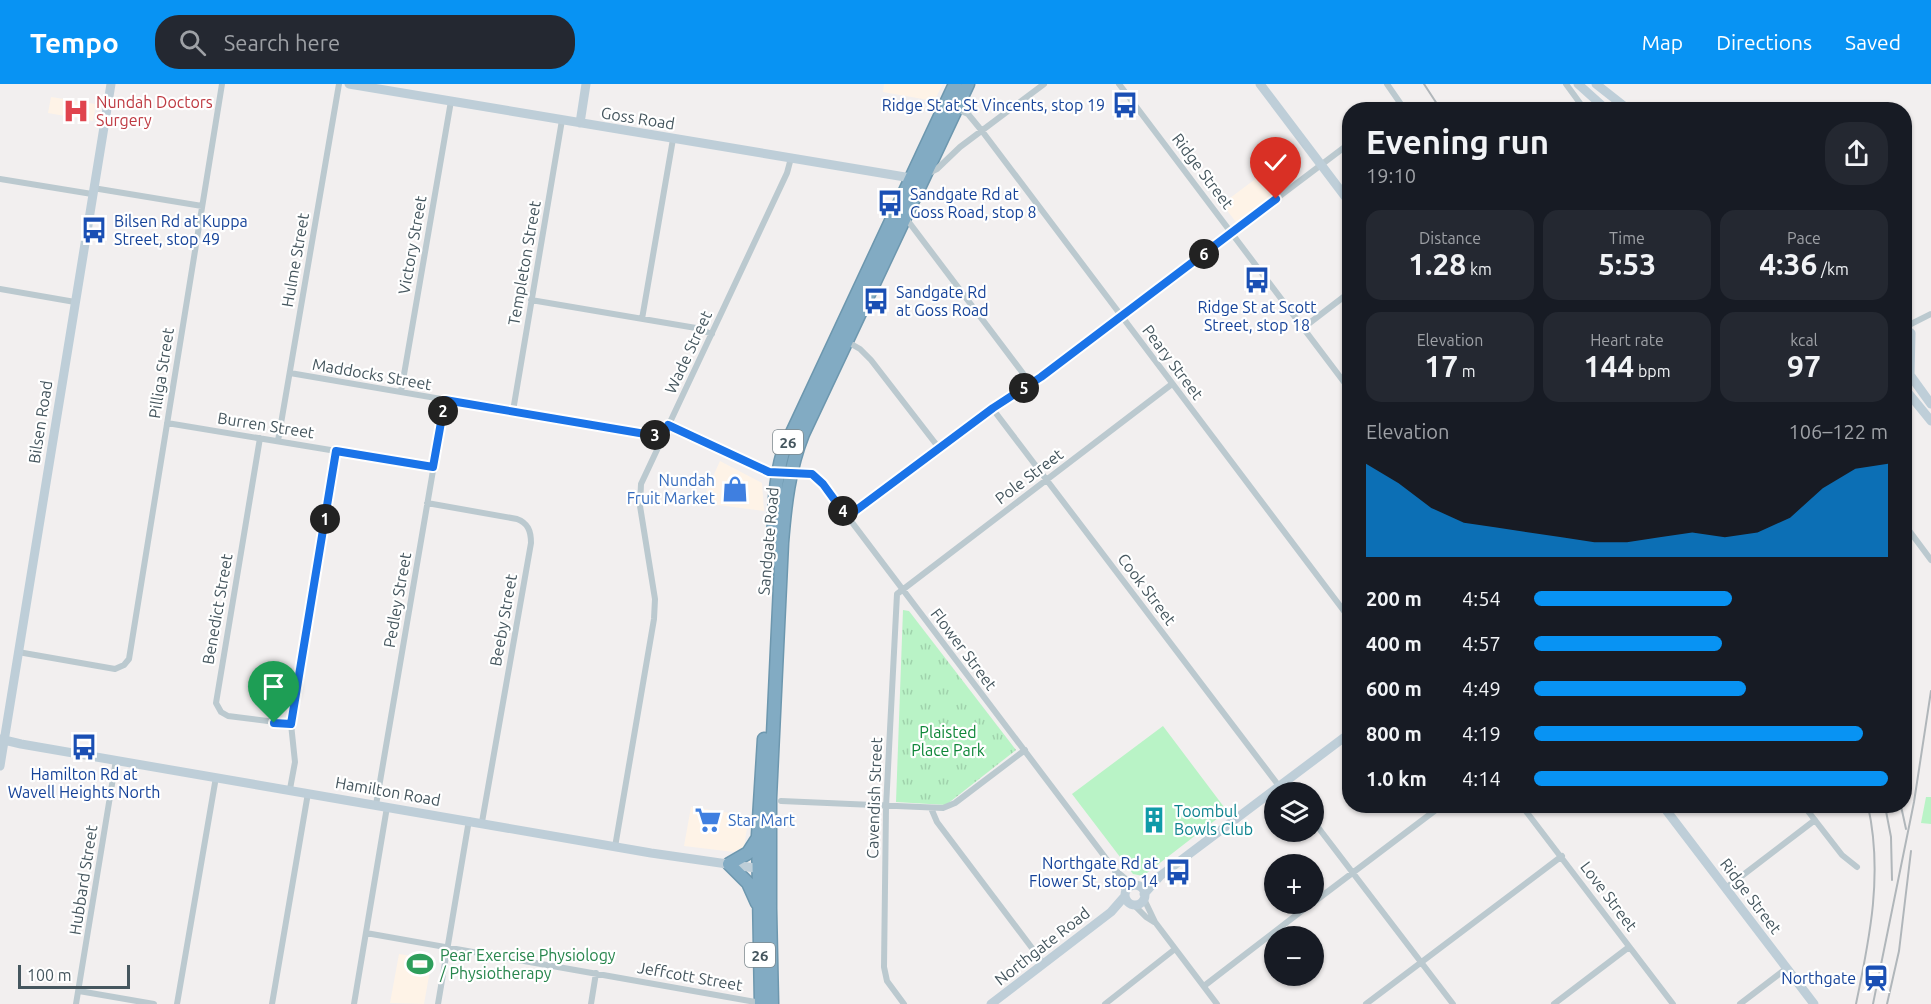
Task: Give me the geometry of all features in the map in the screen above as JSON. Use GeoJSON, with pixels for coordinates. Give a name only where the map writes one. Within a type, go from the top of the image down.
{"type":"FeatureCollection","features":[{"type":"Feature","properties":{"kind":"highway","name":"Sandgate Road"},"geometry":{"type":"LineString","coordinates":[[951,107],[955,84]]}},
{"type":"Feature","properties":{"kind":"highway","name":"Sandgate Road"},"geometry":{"type":"LineString","coordinates":[[765,1003],[765,869],[785,508],[783,452],[920,177],[951,107],[968,84]]}},
{"type":"Feature","properties":{"kind":"highway","name":"Sandgate Road"},"geometry":{"type":"LineString","coordinates":[[765,1003],[759,907],[765,869],[758,835],[784,473],[905,217],[920,177]]}},
{"type":"Feature","properties":{"kind":"highway"},"geometry":{"type":"LineString","coordinates":[[758,835],[748,854],[729,864],[748,883],[759,907]]}},
{"type":"Feature","properties":{"kind":"street","name":"Bilsen Road"},"geometry":{"type":"LineString","coordinates":[[0,766],[2,740],[111,84]]}},
{"type":"Feature","properties":{"kind":"street","name":"Pilliga Street"},"geometry":{"type":"LineString","coordinates":[[18,652],[115,669],[124,665],[130,656],[222,84]]}},
{"type":"Feature","properties":{"kind":"street","name":"Hulme Street"},"geometry":{"type":"LineString","coordinates":[[278,441],[339,84]]}},
{"type":"Feature","properties":{"kind":"street","name":"Goss Road"},"geometry":{"type":"LineString","coordinates":[[349,84],[673,139],[920,177]]}},
{"type":"Feature","properties":{"kind":"street"},"geometry":{"type":"LineString","coordinates":[[580,123],[586,84]]}},
{"type":"Feature","properties":{"kind":"street"},"geometry":{"type":"LineString","coordinates":[[920,177],[937,169],[1044,84]]}},
{"type":"Feature","properties":{"kind":"street","name":"Ridge Street"},"geometry":{"type":"LineString","coordinates":[[1119,84],[1342,379]]}},
{"type":"Feature","properties":{"kind":"street"},"geometry":{"type":"LineString","coordinates":[[1260,84],[1342,193]]}},
{"type":"Feature","properties":{"kind":"street"},"geometry":{"type":"LineString","coordinates":[[1387,84],[1400,102]]}},
{"type":"Feature","properties":{"kind":"street"},"geometry":{"type":"LineString","coordinates":[[1566,84],[1580,102]]}},
{"type":"Feature","properties":{"kind":"street"},"geometry":{"type":"LineString","coordinates":[[1578,84],[1597,102]]}},
{"type":"Feature","properties":{"kind":"street"},"geometry":{"type":"LineString","coordinates":[[1596,84],[1619,102]]}},
{"type":"Feature","properties":{"kind":"street","name":"Victory Street"},"geometry":{"type":"LineString","coordinates":[[401,392],[451,101]]}},
{"type":"Feature","properties":{"kind":"street","name":"Peary Street"},"geometry":{"type":"LineString","coordinates":[[951,107],[968,114],[982,131],[1342,608]]}},
{"type":"Feature","properties":{"kind":"street","name":"Templeton Street"},"geometry":{"type":"LineString","coordinates":[[513,411],[562,120]]}},
{"type":"Feature","properties":{"kind":"street"},"geometry":{"type":"LineString","coordinates":[[642,319],[673,139]]}},
{"type":"Feature","properties":{"kind":"street"},"geometry":{"type":"LineString","coordinates":[[847,517],[993,408],[1029,385],[1122,316],[1342,149]]}},
{"type":"Feature","properties":{"kind":"street","name":"Wade Street"},"geometry":{"type":"LineString","coordinates":[[615,846],[654,620],[655,599],[640,506],[640,491],[668,425],[787,173],[791,158]]}},
{"type":"Feature","properties":{"kind":"street"},"geometry":{"type":"LineString","coordinates":[[0,179],[202,206]]}},
{"type":"Feature","properties":{"kind":"street"},"geometry":{"type":"LineString","coordinates":[[905,217],[1025,376],[1029,385]]}},
{"type":"Feature","properties":{"kind":"street"},"geometry":{"type":"LineString","coordinates":[[0,289],[75,302]]}},
{"type":"Feature","properties":{"kind":"street"},"geometry":{"type":"LineString","coordinates":[[1303,328],[1342,298]]}},
{"type":"Feature","properties":{"kind":"street"},"geometry":{"type":"LineString","coordinates":[[531,300],[696,328],[712,334]]}},
{"type":"Feature","properties":{"kind":"street"},"geometry":{"type":"LineString","coordinates":[[1912,329],[1931,314]]}},
{"type":"Feature","properties":{"kind":"street"},"geometry":{"type":"LineString","coordinates":[[846,340],[871,360],[939,448]]}},
{"type":"Feature","properties":{"kind":"street","name":"Maddocks Street"},"geometry":{"type":"LineString","coordinates":[[290,373],[663,437]]}},
{"type":"Feature","properties":{"kind":"street"},"geometry":{"type":"LineString","coordinates":[[1912,378],[1931,404]]}},
{"type":"Feature","properties":{"kind":"street","name":"Pole Street"},"geometry":{"type":"LineString","coordinates":[[902,590],[1172,384]]}},
{"type":"Feature","properties":{"kind":"street"},"geometry":{"type":"LineString","coordinates":[[1912,398],[1931,421]]}},
{"type":"Feature","properties":{"kind":"street","name":"Pedley Street"},"geometry":{"type":"LineString","coordinates":[[376,805],[445,400]]}},
{"type":"Feature","properties":{"kind":"street","name":"Cook Street"},"geometry":{"type":"LineString","coordinates":[[993,408],[1280,782]]}},
{"type":"Feature","properties":{"kind":"street","name":"Burren Street"},"geometry":{"type":"LineString","coordinates":[[167,423],[433,467]]}},
{"type":"Feature","properties":{"kind":"street"},"geometry":{"type":"LineString","coordinates":[[668,425],[769,472],[784,473]]}},
{"type":"Feature","properties":{"kind":"street","name":"Benedict Street"},"geometry":{"type":"LineString","coordinates":[[260,438],[216,703],[221,712],[228,716],[291,724]]}},
{"type":"Feature","properties":{"kind":"street"},"geometry":{"type":"LineString","coordinates":[[290,789],[295,755],[291,724],[336,451]]}},
{"type":"Feature","properties":{"kind":"street","name":"Flower Street"},"geometry":{"type":"LineString","coordinates":[[784,473],[809,473],[815,476],[1217,1004]]}},
{"type":"Feature","properties":{"kind":"street","name":"Beeby Street"},"geometry":{"type":"LineString","coordinates":[[427,503],[517,519],[526,524],[530,532],[531,543],[482,822]]}},
{"type":"Feature","properties":{"kind":"street"},"geometry":{"type":"LineString","coordinates":[[1912,534],[1931,560]]}},
{"type":"Feature","properties":{"kind":"street","name":"Cavendish Street"},"geometry":{"type":"LineString","coordinates":[[902,590],[897,597],[886,807],[884,972],[887,981],[904,1004]]}},
{"type":"Feature","properties":{"kind":"street","name":"Northgate Road"},"geometry":{"type":"LineString","coordinates":[[1286,782],[1342,739]]}},
{"type":"Feature","properties":{"kind":"street","name":"Hamilton Road"},"geometry":{"type":"LineString","coordinates":[[2,740],[615,846],[765,869]]}},
{"type":"Feature","properties":{"kind":"street"},"geometry":{"type":"LineString","coordinates":[[781,801],[943,808],[952,804],[1025,750]]}},
{"type":"Feature","properties":{"kind":"street","name":"Hubbard Street"},"geometry":{"type":"LineString","coordinates":[[76,1004],[116,760]]}},
{"type":"Feature","properties":{"kind":"street"},"geometry":{"type":"LineString","coordinates":[[177,1004],[216,777]]}},
{"type":"Feature","properties":{"kind":"street"},"geometry":{"type":"LineString","coordinates":[[272,1004],[308,793]]}},
{"type":"Feature","properties":{"kind":"street","name":"Northgate Road"},"geometry":{"type":"LineString","coordinates":[[991,1004],[1264,798]]}},
{"type":"Feature","properties":{"kind":"street"},"geometry":{"type":"LineString","coordinates":[[354,1004],[387,807]]}},
{"type":"Feature","properties":{"kind":"street"},"geometry":{"type":"LineString","coordinates":[[931,808],[935,819],[1044,964]]}},
{"type":"Feature","properties":{"kind":"street"},"geometry":{"type":"LineString","coordinates":[[1324,894],[1432,813]]}},
{"type":"Feature","properties":{"kind":"street","name":"Love Street"},"geometry":{"type":"LineString","coordinates":[[1528,813],[1673,1004]]}},
{"type":"Feature","properties":{"kind":"street","name":"Ridge Street"},"geometry":{"type":"LineString","coordinates":[[1669,813],[1814,1004]]}},
{"type":"Feature","properties":{"kind":"street"},"geometry":{"type":"LineString","coordinates":[[1810,813],[1842,855],[1857,867]]}},
{"type":"Feature","properties":{"kind":"street"},"geometry":{"type":"LineString","coordinates":[[438,1004],[469,820]]}},
{"type":"Feature","properties":{"kind":"street"},"geometry":{"type":"LineString","coordinates":[[1726,888],[1815,820]]}},
{"type":"Feature","properties":{"kind":"street"},"geometry":{"type":"LineString","coordinates":[[1324,835],[1453,1004]]}},
{"type":"Feature","properties":{"kind":"street"},"geometry":{"type":"LineString","coordinates":[[1366,1004],[1562,856]]}},
{"type":"Feature","properties":{"kind":"street","name":"Flower Street"},"geometry":{"type":"LineString","coordinates":[[1134,895],[1146,917],[1155,922]]}},
{"type":"Feature","properties":{"kind":"street"},"geometry":{"type":"LineString","coordinates":[[1204,986],[1297,914]]}},
{"type":"Feature","properties":{"kind":"street","name":"Jeffcott Street"},"geometry":{"type":"LineString","coordinates":[[366,933],[765,1003]]}},
{"type":"Feature","properties":{"kind":"street"},"geometry":{"type":"LineString","coordinates":[[1554,1004],[1629,947]]}},
{"type":"Feature","properties":{"kind":"street"},"geometry":{"type":"LineString","coordinates":[[1105,1004],[1175,949]]}},
{"type":"Feature","properties":{"kind":"street"},"geometry":{"type":"LineString","coordinates":[[1740,1004],[1787,968]]}},
{"type":"Feature","properties":{"kind":"street"},"geometry":{"type":"LineString","coordinates":[[591,1004],[596,973]]}},
{"type":"Feature","properties":{"kind":"street"},"geometry":{"type":"LineString","coordinates":[[79,991],[154,1004]]}},
{"type":"Feature","properties":{"kind":"shaded area"},"geometry":{"type":"Polygon","coordinates":[[[884,84],[943,84],[934,101],[883,92],[884,84]]]}},
{"type":"Feature","properties":{"kind":"shaded area"},"geometry":{"type":"Polygon","coordinates":[[[51,97],[96,104],[93,121],[48,113],[51,97]]]}},
{"type":"Feature","properties":{"kind":"shaded area"},"geometry":{"type":"Polygon","coordinates":[[[1258,177],[1272,195],[1236,222],[1222,204],[1258,177]]]}},
{"type":"Feature","properties":{"kind":"shaded area"},"geometry":{"type":"Polygon","coordinates":[[[720,461],[762,483],[764,511],[702,501],[720,461]]]}},
{"type":"Feature","properties":{"kind":"shaded area"},"geometry":{"type":"Polygon","coordinates":[[[691,807],[749,816],[744,847],[734,852],[684,846],[691,807]]]}},
{"type":"Feature","properties":{"kind":"shaded area"},"geometry":{"type":"Polygon","coordinates":[[[399,954],[432,959],[424,1004],[390,1003],[399,954]]]}},
{"type":"Feature","properties":{"kind":"green space","name":"Plaisted Place Park"},"geometry":{"type":"Polygon","coordinates":[[[903,610],[909,611],[1016,750],[946,805],[896,802],[903,610]]]}},
{"type":"Feature","properties":{"kind":"green space"},"geometry":{"type":"Polygon","coordinates":[[[1163,726],[1227,811],[1143,876],[1133,874],[1072,794],[1163,726]]]}},
{"type":"Feature","properties":{"kind":"green space"},"geometry":{"type":"Polygon","coordinates":[[[1926,797],[1931,797],[1931,824],[1921,823],[1926,797]]]}},
{"type":"Feature","properties":{"kind":"railway"},"geometry":{"type":"LineString","coordinates":[[1424,84],[1436,102]]}},
{"type":"Feature","properties":{"kind":"railway"},"geometry":{"type":"LineString","coordinates":[[1912,812],[1931,691]]}},
{"type":"Feature","properties":{"kind":"railway"},"geometry":{"type":"LineString","coordinates":[[1856,1004],[1873,905],[1874,856],[1869,813]]}},
{"type":"Feature","properties":{"kind":"railway"},"geometry":{"type":"LineString","coordinates":[[1886,813],[1891,837],[1892,880]]}},
{"type":"Feature","properties":{"kind":"railway"},"geometry":{"type":"LineString","coordinates":[[1903,813],[1906,829]]}},
{"type":"Feature","properties":{"kind":"railway"},"geometry":{"type":"LineString","coordinates":[[1873,1004],[1912,813]]}},
{"type":"Feature","properties":{"kind":"railway"},"geometry":{"type":"LineString","coordinates":[[1887,1004],[1899,951],[1911,851]]}},
{"type":"Feature","properties":{"kind":"place","name":"Ridge St at St Vincents, stop 19"},"geometry":{"type":"Point","coordinates":[1125,105]}},
{"type":"Feature","properties":{"kind":"place","name":"Nundah Doctors Surgery"},"geometry":{"type":"Point","coordinates":[76,111]}},
{"type":"Feature","properties":{"kind":"place","name":"Sandgate Rd at Goss Road, stop 8"},"geometry":{"type":"Point","coordinates":[890,203]}},
{"type":"Feature","properties":{"kind":"place","name":"Bilsen Rd at Kuppa Street, stop 49"},"geometry":{"type":"Point","coordinates":[94,230]}},
{"type":"Feature","properties":{"kind":"place","name":"Ridge St at Scott Street, stop 18"},"geometry":{"type":"Point","coordinates":[1257,280]}},
{"type":"Feature","properties":{"kind":"place","name":"Sandgate Rd at Goss Road"},"geometry":{"type":"Point","coordinates":[876,301]}},
{"type":"Feature","properties":{"kind":"place","name":"Nundah Fruit Market"},"geometry":{"type":"Point","coordinates":[735,489]}},
{"type":"Feature","properties":{"kind":"place","name":"Hamilton Rd at Wavell Heights North"},"geometry":{"type":"Point","coordinates":[84,747]}},
{"type":"Feature","properties":{"kind":"place","name":"Star Mart"},"geometry":{"type":"Point","coordinates":[708,820]}},
{"type":"Feature","properties":{"kind":"place","name":"Toombul Bowls Club"},"geometry":{"type":"Point","coordinates":[1154,820]}},
{"type":"Feature","properties":{"kind":"place","name":"Northgate Rd at Flower St, stop 14"},"geometry":{"type":"Point","coordinates":[1178,872]}},
{"type":"Feature","properties":{"kind":"place","name":"Pear Exercise Physiology / Physiotherapy"},"geometry":{"type":"Point","coordinates":[420,964]}},
{"type":"Feature","properties":{"kind":"place","name":"Northgate"},"geometry":{"type":"Point","coordinates":[1876,978]}},
{"type":"Feature","properties":{"kind":"route"},"geometry":{"type":"LineString","coordinates":[[274,723],[291,724],[336,451],[433,467],[445,400],[663,437],[668,425],[769,472],[812,474],[823,484],[847,517],[993,408],[1041,377],[1276,199]]}}]}
